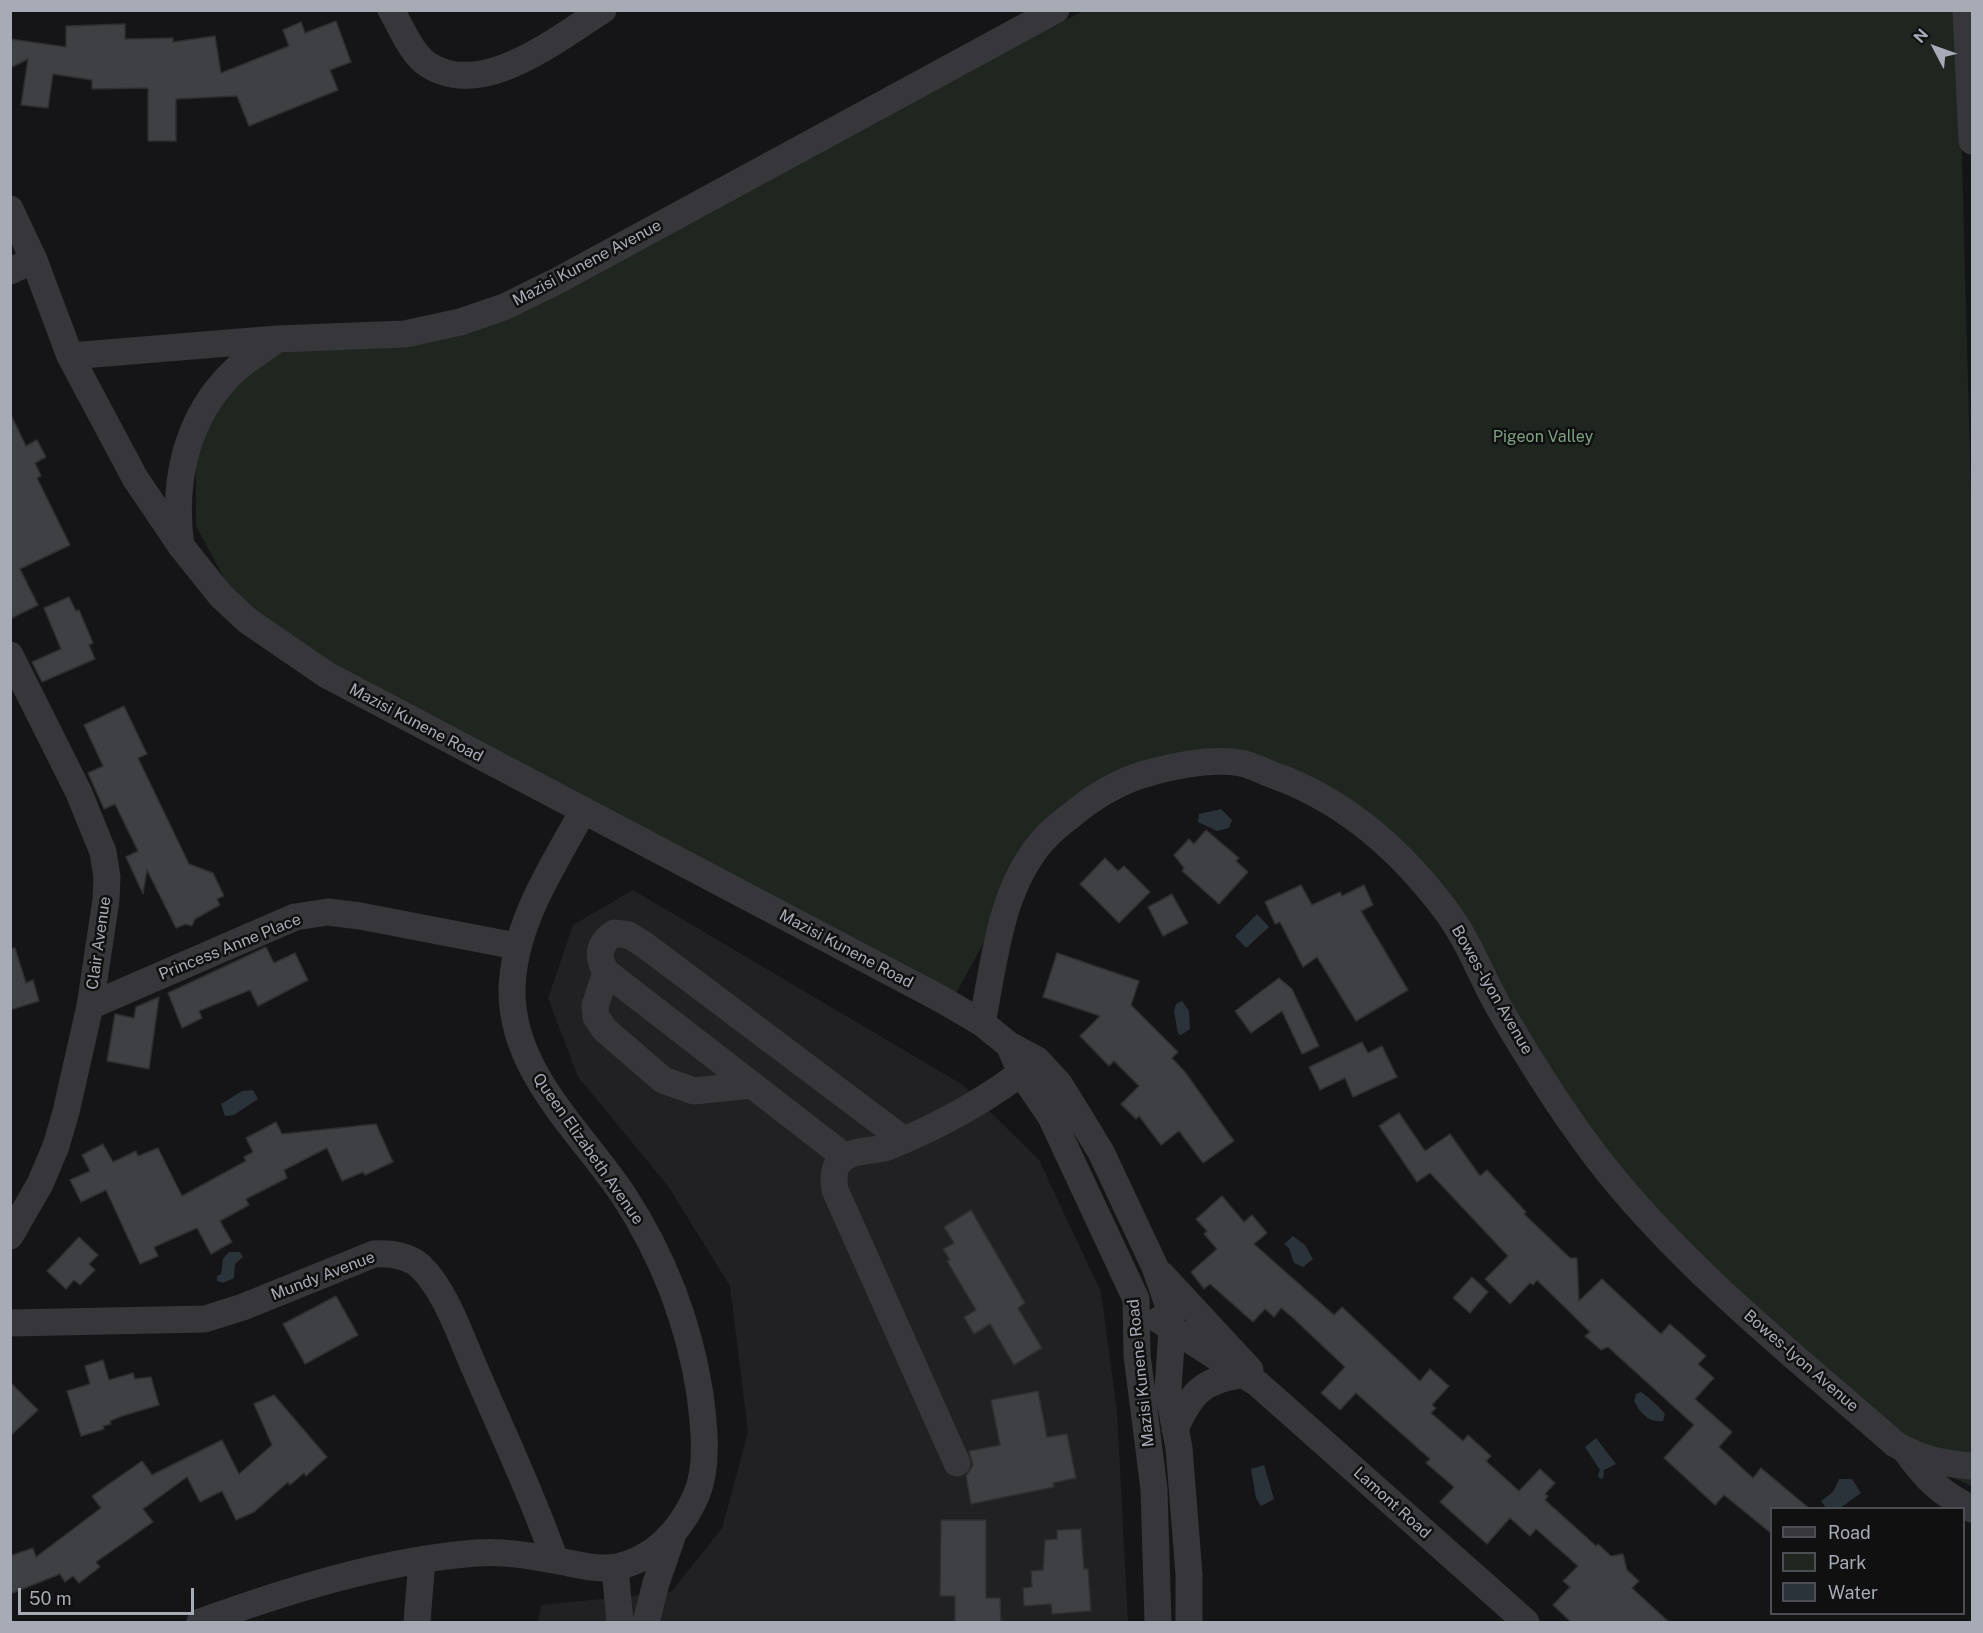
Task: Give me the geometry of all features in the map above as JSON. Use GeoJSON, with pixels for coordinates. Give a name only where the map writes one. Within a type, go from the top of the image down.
{"type":"FeatureCollection","features":[{"type":"Feature","properties":{"kind":"street"},"geometry":{"type":"LineString","coordinates":[[391,10],[415,51],[426,63],[444,72],[468,78],[486,75],[519,61],[603,10]]}},
{"type":"Feature","properties":{"kind":"street","name":"Mazisi Kunene Avenue"},"geometry":{"type":"LineString","coordinates":[[70,356],[277,339],[405,334],[460,322],[504,307],[557,281],[1056,10]]}},
{"type":"Feature","properties":{"kind":"street"},"geometry":{"type":"LineString","coordinates":[[1966,10],[1971,43],[1972,141]]}},
{"type":"Feature","properties":{"kind":"street","name":"Mazisi Kunene Road"},"geometry":{"type":"LineString","coordinates":[[10,209],[22,265],[135,478],[181,546],[221,596],[279,644],[327,675],[941,999],[982,1023],[1009,1045],[1029,1067],[1060,1085],[1101,1152],[1155,1267],[1169,1307],[1172,1329],[1168,1390],[1183,1486],[1189,1574],[1189,1623]]}},
{"type":"Feature","properties":{"kind":"street"},"geometry":{"type":"LineString","coordinates":[[181,546],[178,528],[180,485],[183,458],[193,427],[208,401],[236,370],[277,339]]}},
{"type":"Feature","properties":{"kind":"street","name":"Clair Avenue"},"geometry":{"type":"LineString","coordinates":[[10,655],[79,793],[103,852],[107,877],[106,900],[90,1006],[56,1146],[40,1184],[10,1236]]}},
{"type":"Feature","properties":{"kind":"street","name":"Bowes-lyon Avenue"},"geometry":{"type":"LineString","coordinates":[[982,1023],[1002,925],[1017,879],[1046,837],[1085,803],[1132,777],[1179,765],[1240,763],[1302,785],[1356,818],[1404,862],[1441,904],[1473,951],[1497,1004],[1552,1093],[1608,1171],[1662,1234],[1720,1290],[1905,1450],[1936,1462],[1972,1466]]}},
{"type":"Feature","properties":{"kind":"street","name":"Queen Elizabeth Avenue"},"geometry":{"type":"LineString","coordinates":[[583,811],[534,901],[516,946],[512,993],[524,1051],[548,1094],[623,1196],[652,1244],[668,1277],[690,1345],[701,1405],[704,1449],[702,1474],[697,1493],[672,1537],[639,1559],[615,1568]]}},
{"type":"Feature","properties":{"kind":"street","name":"Princess Anne Place"},"geometry":{"type":"LineString","coordinates":[[90,1006],[295,917],[328,912],[360,915],[516,946]]}},
{"type":"Feature","properties":{"kind":"street"},"geometry":{"type":"LineString","coordinates":[[845,1157],[606,972],[600,961],[599,950],[605,940],[615,933],[629,935],[904,1140]]}},
{"type":"Feature","properties":{"kind":"street"},"geometry":{"type":"LineString","coordinates":[[606,972],[596,1006],[596,1017],[606,1030],[663,1080],[694,1091],[752,1085]]}},
{"type":"Feature","properties":{"kind":"street"},"geometry":{"type":"LineString","coordinates":[[957,1463],[835,1190],[833,1176],[837,1164],[845,1157],[882,1149],[962,1113],[1029,1067]]}},
{"type":"Feature","properties":{"kind":"street","name":"Mazisi Kunene Road"},"geometry":{"type":"LineString","coordinates":[[1029,1067],[1136,1299],[1137,1355],[1154,1489],[1158,1623]]}},
{"type":"Feature","properties":{"kind":"street","name":"Mundy Avenue"},"geometry":{"type":"LineString","coordinates":[[10,1323],[205,1319],[243,1307],[374,1254],[391,1253],[407,1258],[421,1267],[448,1310],[539,1514],[555,1560]]}},
{"type":"Feature","properties":{"kind":"street","name":"Lamont Road"},"geometry":{"type":"LineString","coordinates":[[1155,1267],[1248,1367],[1249,1379]]}},
{"type":"Feature","properties":{"kind":"street","name":"Lamont Road"},"geometry":{"type":"LineString","coordinates":[[1136,1299],[1153,1316],[1249,1379],[1526,1623]]}},
{"type":"Feature","properties":{"kind":"street"},"geometry":{"type":"LineString","coordinates":[[1175,1428],[1186,1403],[1199,1390],[1213,1381],[1249,1379]]}},
{"type":"Feature","properties":{"kind":"street"},"geometry":{"type":"LineString","coordinates":[[1905,1450],[1933,1486],[1972,1509]]}},
{"type":"Feature","properties":{"kind":"street"},"geometry":{"type":"LineString","coordinates":[[1154,1489],[1183,1486]]}},
{"type":"Feature","properties":{"kind":"street"},"geometry":{"type":"LineString","coordinates":[[646,1623],[672,1537]]}},
{"type":"Feature","properties":{"kind":"street"},"geometry":{"type":"LineString","coordinates":[[200,1623],[358,1573],[422,1560],[477,1553],[504,1553],[615,1568],[620,1623]]}},
{"type":"Feature","properties":{"kind":"street"},"geometry":{"type":"LineString","coordinates":[[417,1623],[422,1560]]}},
{"type":"Feature","properties":{"kind":"street"},"geometry":{"type":"LineString","coordinates":[[1156,1574],[1189,1574]]}},
{"type":"Feature","properties":{"kind":"shaded area"},"geometry":{"type":"Polygon","coordinates":[[[633,890],[963,1085],[1039,1160],[1101,1292],[1117,1412],[1128,1622],[538,1622],[541,1605],[671,1592],[722,1528],[748,1432],[730,1286],[668,1186],[578,1077],[548,998],[573,925],[633,890]]]}},
{"type":"Feature","properties":{"kind":"green space","name":"Pigeon Valley"},"geometry":{"type":"Polygon","coordinates":[[[1083,11],[1958,11],[1972,533],[1972,1486],[1904,1457],[1661,1239],[1501,1003],[1385,849],[1273,778],[1176,769],[1088,808],[1005,904],[948,1008],[254,634],[196,526],[196,440],[226,385],[278,352],[519,313],[1083,11]]]}},
{"type":"Feature","properties":{"kind":"water"},"geometry":{"type":"Polygon","coordinates":[[[1221,809],[1232,820],[1229,828],[1217,831],[1198,822],[1199,814],[1221,809]]]}},
{"type":"Feature","properties":{"kind":"water"},"geometry":{"type":"Polygon","coordinates":[[[1257,914],[1269,927],[1246,948],[1235,936],[1257,914]]]}},
{"type":"Feature","properties":{"kind":"water"},"geometry":{"type":"Polygon","coordinates":[[[1182,1001],[1189,1011],[1190,1029],[1181,1035],[1178,1034],[1174,1011],[1176,1004],[1182,1001]]]}},
{"type":"Feature","properties":{"kind":"water"},"geometry":{"type":"Polygon","coordinates":[[[253,1090],[258,1099],[234,1115],[225,1116],[221,1104],[242,1091],[253,1090]]]}},
{"type":"Feature","properties":{"kind":"water"},"geometry":{"type":"Polygon","coordinates":[[[1293,1236],[1305,1245],[1313,1259],[1303,1267],[1294,1263],[1289,1248],[1284,1244],[1293,1236]]]}},
{"type":"Feature","properties":{"kind":"water"},"geometry":{"type":"Polygon","coordinates":[[[229,1252],[240,1252],[243,1257],[235,1264],[234,1278],[223,1283],[217,1281],[217,1276],[221,1274],[223,1259],[229,1252]]]}},
{"type":"Feature","properties":{"kind":"water"},"geometry":{"type":"Polygon","coordinates":[[[1641,1392],[1664,1412],[1663,1421],[1649,1419],[1639,1409],[1634,1401],[1636,1394],[1641,1392]]]}},
{"type":"Feature","properties":{"kind":"water"},"geometry":{"type":"Polygon","coordinates":[[[1596,1438],[1616,1464],[1604,1470],[1603,1479],[1599,1478],[1600,1470],[1585,1447],[1596,1438]]]}},
{"type":"Feature","properties":{"kind":"water"},"geometry":{"type":"Polygon","coordinates":[[[1264,1465],[1274,1499],[1261,1506],[1256,1498],[1251,1469],[1264,1465]]]}},
{"type":"Feature","properties":{"kind":"water"},"geometry":{"type":"Polygon","coordinates":[[[1839,1479],[1852,1479],[1861,1493],[1841,1507],[1825,1507],[1821,1501],[1833,1492],[1839,1479]]]}},
{"type":"Feature","properties":{"kind":"building"},"geometry":{"type":"Polygon","coordinates":[[[336,21],[351,62],[330,70],[338,90],[249,126],[237,96],[176,99],[176,141],[148,141],[148,88],[92,89],[92,80],[53,74],[48,108],[21,105],[28,59],[10,68],[10,39],[66,47],[66,26],[125,24],[125,39],[173,38],[173,42],[215,36],[221,73],[289,46],[283,30],[301,22],[305,33],[336,21]]]}},
{"type":"Feature","properties":{"kind":"building"},"geometry":{"type":"Polygon","coordinates":[[[10,413],[26,446],[37,440],[46,457],[35,463],[41,476],[37,478],[70,545],[20,569],[38,605],[10,619],[10,413]]]}},
{"type":"Feature","properties":{"kind":"building"},"geometry":{"type":"Polygon","coordinates":[[[69,597],[76,611],[79,610],[93,643],[89,645],[95,659],[42,682],[32,662],[61,649],[44,608],[69,597]]]}},
{"type":"Feature","properties":{"kind":"building"},"geometry":{"type":"Polygon","coordinates":[[[124,706],[147,754],[138,758],[189,864],[213,873],[224,896],[217,899],[220,905],[195,919],[192,926],[186,924],[176,928],[147,870],[143,894],[126,857],[138,851],[115,804],[104,809],[88,773],[103,766],[84,725],[124,706]]]}},
{"type":"Feature","properties":{"kind":"building"},"geometry":{"type":"Polygon","coordinates":[[[1206,830],[1239,858],[1236,861],[1248,872],[1219,904],[1182,871],[1184,868],[1174,855],[1189,839],[1194,844],[1206,830]]]}},
{"type":"Feature","properties":{"kind":"building"},"geometry":{"type":"Polygon","coordinates":[[[1105,858],[1118,871],[1124,866],[1150,892],[1119,923],[1080,884],[1105,858]]]}},
{"type":"Feature","properties":{"kind":"building"},"geometry":{"type":"Polygon","coordinates":[[[1301,885],[1312,905],[1340,892],[1342,896],[1364,885],[1373,905],[1361,911],[1408,990],[1356,1021],[1317,957],[1303,967],[1280,922],[1275,924],[1265,902],[1301,885]]]}},
{"type":"Feature","properties":{"kind":"building"},"geometry":{"type":"Polygon","coordinates":[[[1172,894],[1188,923],[1163,936],[1148,907],[1172,894]]]}},
{"type":"Feature","properties":{"kind":"building"},"geometry":{"type":"Polygon","coordinates":[[[266,947],[274,963],[295,953],[308,980],[258,1006],[250,990],[199,1011],[202,1018],[182,1028],[168,993],[266,947]]]}},
{"type":"Feature","properties":{"kind":"building"},"geometry":{"type":"Polygon","coordinates":[[[15,948],[26,983],[33,980],[39,1001],[10,1010],[10,949],[15,948]]]}},
{"type":"Feature","properties":{"kind":"building"},"geometry":{"type":"Polygon","coordinates":[[[1057,953],[1139,981],[1131,1005],[1178,1052],[1172,1058],[1185,1072],[1234,1141],[1203,1163],[1179,1131],[1161,1145],[1139,1116],[1136,1119],[1121,1104],[1139,1086],[1114,1061],[1109,1066],[1080,1036],[1100,1016],[1043,997],[1057,953]]]}},
{"type":"Feature","properties":{"kind":"building"},"geometry":{"type":"Polygon","coordinates":[[[1279,978],[1292,989],[1319,1046],[1302,1054],[1282,1011],[1251,1033],[1235,1011],[1279,978]]]}},
{"type":"Feature","properties":{"kind":"building"},"geometry":{"type":"Polygon","coordinates":[[[159,997],[149,1069],[107,1061],[115,1014],[134,1018],[136,1007],[159,997]]]}},
{"type":"Feature","properties":{"kind":"building"},"geometry":{"type":"Polygon","coordinates":[[[1362,1042],[1368,1053],[1382,1046],[1397,1077],[1353,1097],[1345,1078],[1320,1090],[1309,1067],[1362,1042]]]}},
{"type":"Feature","properties":{"kind":"building"},"geometry":{"type":"Polygon","coordinates":[[[1399,1113],[1425,1151],[1450,1134],[1480,1176],[1487,1170],[1526,1212],[1524,1214],[1570,1258],[1577,1258],[1579,1301],[1602,1279],[1661,1334],[1670,1324],[1706,1356],[1698,1364],[1714,1378],[1695,1399],[1732,1432],[1719,1447],[1753,1478],[1761,1468],[1808,1507],[1770,1507],[1770,1532],[1724,1495],[1715,1505],[1664,1458],[1694,1425],[1608,1347],[1601,1350],[1585,1336],[1590,1332],[1537,1280],[1533,1285],[1530,1283],[1510,1304],[1485,1279],[1508,1256],[1430,1173],[1417,1182],[1379,1126],[1399,1113]]]}},
{"type":"Feature","properties":{"kind":"building"},"geometry":{"type":"Polygon","coordinates":[[[276,1122],[282,1134],[376,1124],[393,1162],[365,1175],[363,1172],[342,1181],[327,1148],[284,1170],[287,1178],[246,1199],[249,1205],[220,1221],[232,1242],[211,1254],[197,1228],[154,1247],[158,1256],[140,1264],[106,1190],[81,1202],[70,1180],[90,1171],[82,1155],[103,1144],[113,1162],[136,1151],[138,1156],[158,1148],[182,1196],[246,1161],[244,1157],[253,1152],[246,1138],[276,1122]]]}},
{"type":"Feature","properties":{"kind":"building"},"geometry":{"type":"Polygon","coordinates":[[[1222,1196],[1244,1222],[1252,1215],[1267,1233],[1254,1244],[1334,1315],[1342,1307],[1420,1381],[1430,1369],[1449,1386],[1432,1405],[1436,1408],[1431,1413],[1463,1441],[1468,1435],[1491,1456],[1486,1461],[1519,1491],[1540,1469],[1555,1483],[1545,1494],[1548,1496],[1545,1500],[1596,1546],[1598,1544],[1611,1556],[1623,1554],[1627,1570],[1639,1581],[1632,1588],[1670,1623],[1572,1623],[1553,1605],[1570,1587],[1563,1581],[1578,1566],[1536,1529],[1530,1536],[1510,1518],[1487,1544],[1440,1502],[1454,1487],[1426,1463],[1430,1459],[1356,1393],[1340,1410],[1321,1393],[1345,1367],[1292,1317],[1281,1308],[1274,1317],[1265,1309],[1253,1322],[1210,1284],[1204,1289],[1191,1272],[1217,1249],[1204,1234],[1207,1231],[1196,1219],[1222,1196]]]}},
{"type":"Feature","properties":{"kind":"building"},"geometry":{"type":"Polygon","coordinates":[[[971,1210],[1025,1303],[1018,1308],[1042,1348],[1014,1365],[990,1324],[974,1334],[964,1317],[976,1310],[947,1261],[950,1260],[943,1249],[954,1243],[944,1227],[971,1210]]]}},
{"type":"Feature","properties":{"kind":"building"},"geometry":{"type":"Polygon","coordinates":[[[79,1237],[98,1255],[89,1264],[95,1270],[80,1285],[74,1280],[66,1289],[47,1271],[79,1237]]]}},
{"type":"Feature","properties":{"kind":"building"},"geometry":{"type":"Polygon","coordinates":[[[1472,1277],[1488,1292],[1470,1313],[1453,1298],[1472,1277]]]}},
{"type":"Feature","properties":{"kind":"building"},"geometry":{"type":"Polygon","coordinates":[[[336,1296],[358,1335],[305,1364],[283,1324],[336,1296]]]}},
{"type":"Feature","properties":{"kind":"building"},"geometry":{"type":"Polygon","coordinates":[[[103,1360],[109,1380],[133,1373],[135,1379],[151,1377],[159,1405],[122,1416],[110,1421],[111,1424],[103,1426],[104,1429],[81,1436],[67,1391],[90,1384],[85,1366],[103,1360]]]}},
{"type":"Feature","properties":{"kind":"building"},"geometry":{"type":"Polygon","coordinates":[[[10,1382],[38,1410],[10,1436],[10,1382]]]}},
{"type":"Feature","properties":{"kind":"building"},"geometry":{"type":"Polygon","coordinates":[[[1038,1391],[1047,1437],[1067,1434],[1076,1478],[1053,1483],[1054,1487],[971,1504],[966,1476],[973,1465],[969,1451],[1000,1445],[991,1400],[1038,1391]]]}},
{"type":"Feature","properties":{"kind":"building"},"geometry":{"type":"Polygon","coordinates":[[[274,1395],[327,1457],[306,1476],[304,1473],[290,1485],[288,1482],[254,1512],[236,1520],[222,1491],[200,1502],[187,1477],[143,1509],[153,1522],[96,1562],[100,1567],[79,1583],[73,1576],[65,1582],[60,1574],[10,1594],[10,1556],[33,1548],[36,1557],[101,1508],[92,1496],[142,1461],[152,1475],[222,1440],[239,1474],[272,1445],[254,1404],[274,1395]]]}},
{"type":"Feature","properties":{"kind":"building"},"geometry":{"type":"Polygon","coordinates":[[[941,1520],[986,1520],[986,1598],[1000,1598],[1001,1623],[955,1623],[955,1596],[940,1596],[941,1520]]]}},
{"type":"Feature","properties":{"kind":"building"},"geometry":{"type":"Polygon","coordinates":[[[1081,1529],[1084,1569],[1088,1569],[1091,1611],[1052,1614],[1051,1604],[1024,1606],[1023,1588],[1032,1587],[1031,1571],[1043,1570],[1045,1540],[1057,1539],[1057,1530],[1081,1529]]]}}]}
